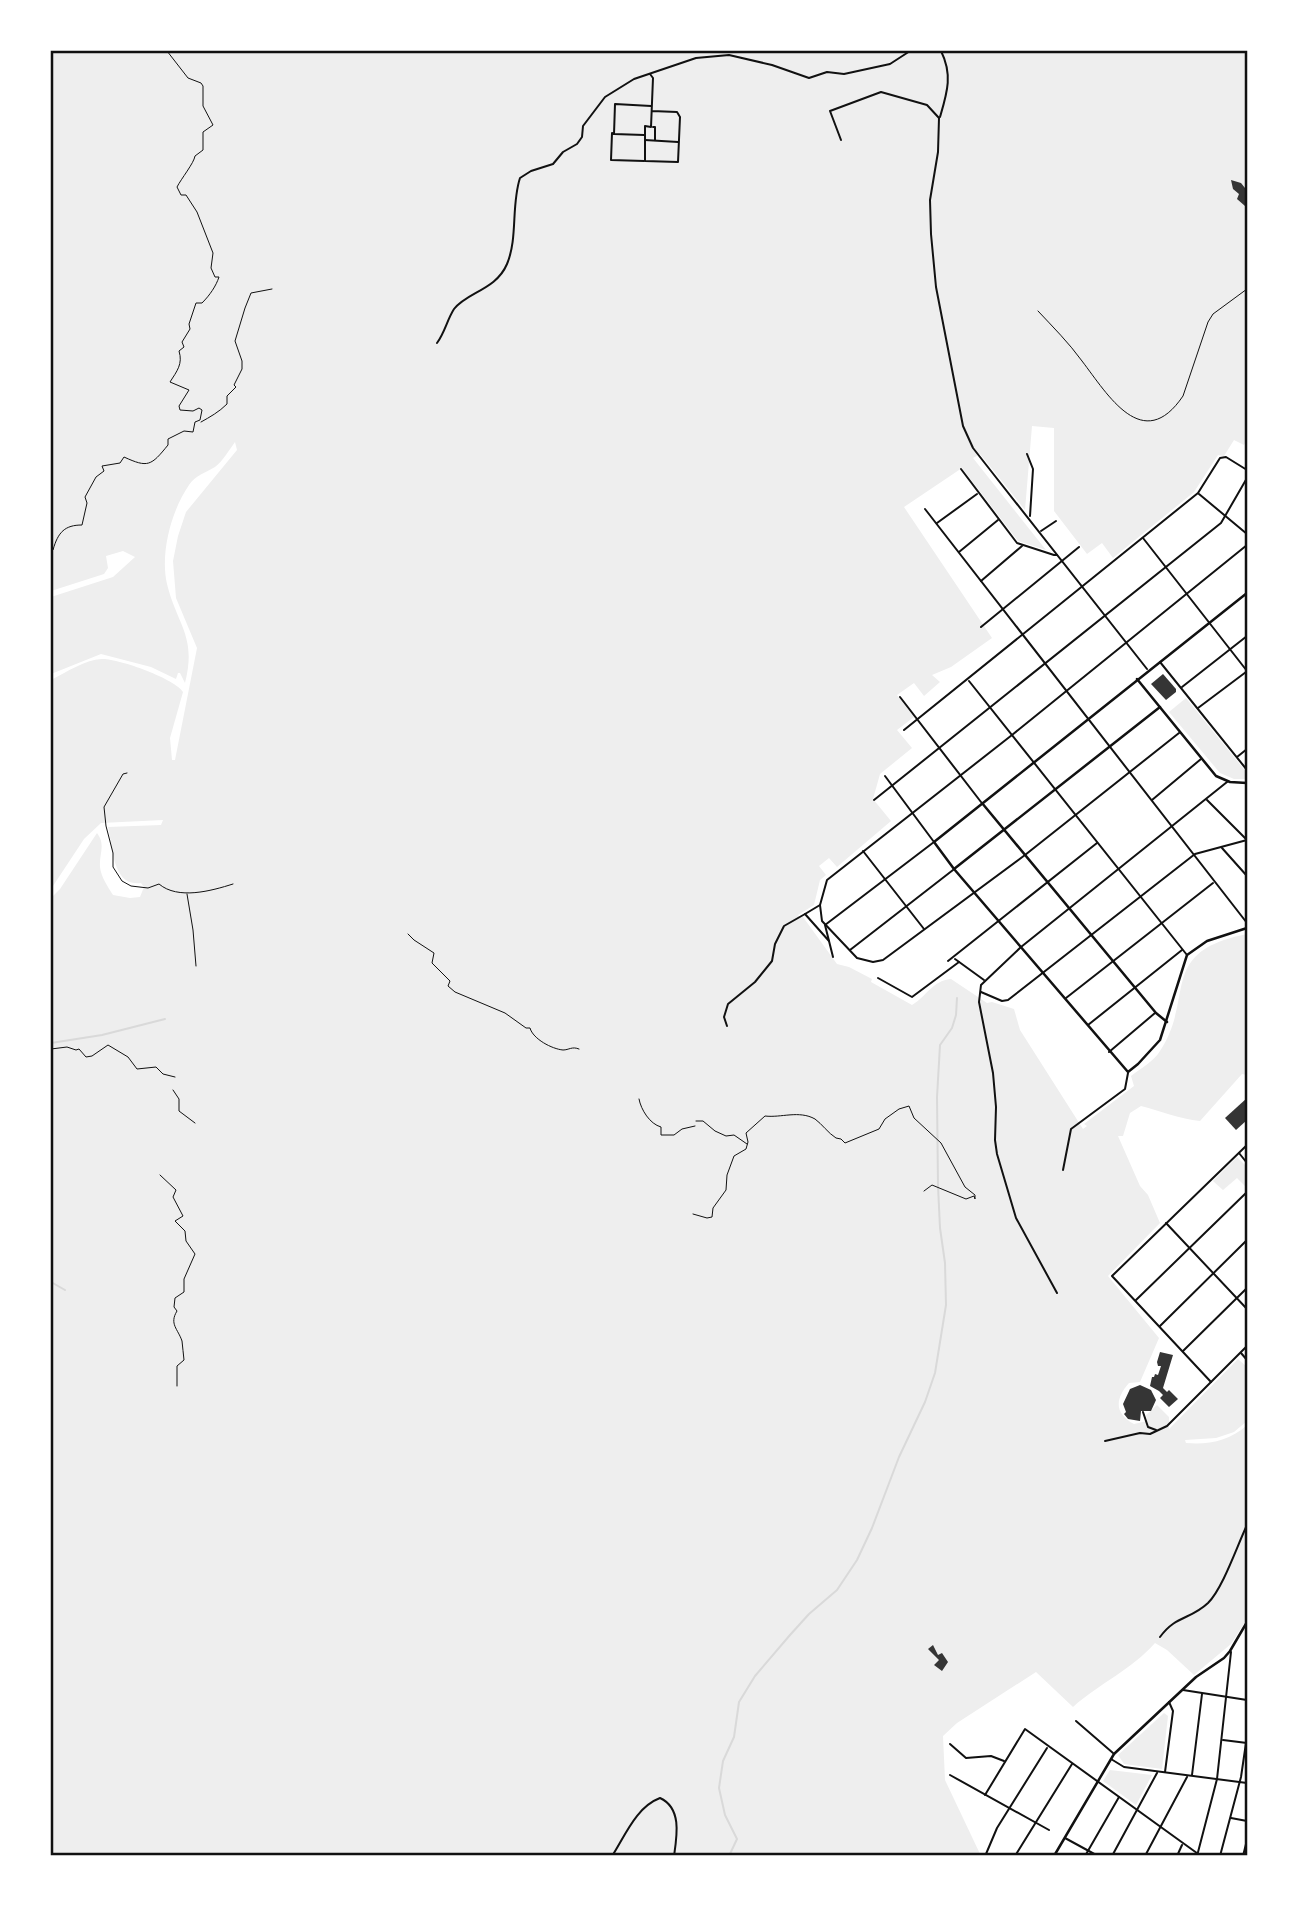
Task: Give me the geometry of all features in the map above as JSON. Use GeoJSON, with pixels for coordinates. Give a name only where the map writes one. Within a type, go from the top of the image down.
{"type":"FeatureCollection","features":[{"type":"Feature","properties":{"kind":"street"},"geometry":{"type":"LineString","coordinates":[[437,343],[455,309],[484,290],[502,273],[507,264],[520,178],[531,171],[553,164],[563,152],[577,144],[582,137],[583,126],[605,97],[627,82],[696,58],[729,55],[772,65],[808,78],[827,72],[844,74],[890,64],[910,51]]}},
{"type":"Feature","properties":{"kind":"street"},"geometry":{"type":"LineString","coordinates":[[941,51],[947,62],[949,79],[947,97],[939,118],[938,152],[930,200],[931,234],[936,287],[963,426],[973,448],[1148,670]]}},
{"type":"Feature","properties":{"kind":"street"},"geometry":{"type":"LineString","coordinates":[[650,74],[653,78],[651,127]]}},
{"type":"Feature","properties":{"kind":"street"},"geometry":{"type":"LineString","coordinates":[[841,140],[830,111],[881,92],[922,103],[939,118]]}},
{"type":"Feature","properties":{"kind":"street"},"geometry":{"type":"LineString","coordinates":[[652,106],[615,104],[611,160],[678,162],[680,117],[677,112],[652,111]]}},
{"type":"Feature","properties":{"kind":"street"},"geometry":{"type":"LineString","coordinates":[[645,161],[645,127],[655,127],[655,141]]}},
{"type":"Feature","properties":{"kind":"street"},"geometry":{"type":"LineString","coordinates":[[614,134],[645,135]]}},
{"type":"Feature","properties":{"kind":"street"},"geometry":{"type":"LineString","coordinates":[[645,140],[679,142]]}},
{"type":"Feature","properties":{"kind":"street"},"geometry":{"type":"LineString","coordinates":[[1027,454],[1033,469],[1030,517]]}},
{"type":"Feature","properties":{"kind":"street"},"geometry":{"type":"LineString","coordinates":[[904,730],[1198,493],[1223,457],[1247,470]]}},
{"type":"Feature","properties":{"kind":"street"},"geometry":{"type":"LineString","coordinates":[[961,469],[1017,543],[1058,554]]}},
{"type":"Feature","properties":{"kind":"street"},"geometry":{"type":"LineString","coordinates":[[874,800],[1221,523],[1247,478]]}},
{"type":"Feature","properties":{"kind":"street"},"geometry":{"type":"LineString","coordinates":[[936,524],[978,493]]}},
{"type":"Feature","properties":{"kind":"street"},"geometry":{"type":"LineString","coordinates":[[1198,493],[1247,534]]}},
{"type":"Feature","properties":{"kind":"street"},"geometry":{"type":"LineString","coordinates":[[925,509],[1247,923]]}},
{"type":"Feature","properties":{"kind":"street"},"geometry":{"type":"LineString","coordinates":[[958,553],[999,520]]}},
{"type":"Feature","properties":{"kind":"street"},"geometry":{"type":"LineString","coordinates":[[1040,532],[1056,521]]}},
{"type":"Feature","properties":{"kind":"street"},"geometry":{"type":"LineString","coordinates":[[1143,537],[1247,671],[1198,708]]}},
{"type":"Feature","properties":{"kind":"street"},"geometry":{"type":"LineString","coordinates":[[1180,733],[1025,855],[890,956],[873,962],[857,958],[820,918],[820,905],[827,880],[1188,595],[1247,545]]}},
{"type":"Feature","properties":{"kind":"street"},"geometry":{"type":"LineString","coordinates":[[980,581],[1023,546]]}},
{"type":"Feature","properties":{"kind":"street"},"geometry":{"type":"LineString","coordinates":[[981,626],[1079,547]]}},
{"type":"Feature","properties":{"kind":"street"},"geometry":{"type":"LineString","coordinates":[[825,926],[1247,593]]}},
{"type":"Feature","properties":{"kind":"street"},"geometry":{"type":"LineString","coordinates":[[1181,688],[1247,636]]}},
{"type":"Feature","properties":{"kind":"street"},"geometry":{"type":"LineString","coordinates":[[1160,661],[1247,770]]}},
{"type":"Feature","properties":{"kind":"street"},"geometry":{"type":"LineString","coordinates":[[1138,679],[1216,776],[1227,782],[1247,783]]}},
{"type":"Feature","properties":{"kind":"street"},"geometry":{"type":"LineString","coordinates":[[968,680],[1187,955]]}},
{"type":"Feature","properties":{"kind":"street"},"geometry":{"type":"LineString","coordinates":[[900,697],[1004,830],[1156,1013],[1167,1022]]}},
{"type":"Feature","properties":{"kind":"street"},"geometry":{"type":"LineString","coordinates":[[849,951],[1160,707]]}},
{"type":"Feature","properties":{"kind":"street"},"geometry":{"type":"LineString","coordinates":[[1237,757],[1247,749]]}},
{"type":"Feature","properties":{"kind":"street"},"geometry":{"type":"LineString","coordinates":[[1151,800],[1200,759]]}},
{"type":"Feature","properties":{"kind":"street"},"geometry":{"type":"LineString","coordinates":[[885,776],[954,869],[1128,1072]]}},
{"type":"Feature","properties":{"kind":"street"},"geometry":{"type":"LineString","coordinates":[[1057,1293],[1016,1218],[999,1161],[995,1140],[993,1073],[979,991],[985,981],[1021,947],[1227,782]]}},
{"type":"Feature","properties":{"kind":"street"},"geometry":{"type":"LineString","coordinates":[[979,991],[1005,1002],[1195,854],[1247,840],[1206,799]]}},
{"type":"Feature","properties":{"kind":"street"},"geometry":{"type":"LineString","coordinates":[[948,961],[1097,843]]}},
{"type":"Feature","properties":{"kind":"street"},"geometry":{"type":"LineString","coordinates":[[1221,847],[1247,876]]}},
{"type":"Feature","properties":{"kind":"street"},"geometry":{"type":"LineString","coordinates":[[863,851],[925,929]]}},
{"type":"Feature","properties":{"kind":"street"},"geometry":{"type":"LineString","coordinates":[[1066,999],[1215,881]]}},
{"type":"Feature","properties":{"kind":"street"},"geometry":{"type":"LineString","coordinates":[[727,1026],[724,1017],[728,1004],[754,982],[772,961],[775,944],[783,926],[820,905]]}},
{"type":"Feature","properties":{"kind":"street"},"geometry":{"type":"LineString","coordinates":[[805,914],[830,942]]}},
{"type":"Feature","properties":{"kind":"street"},"geometry":{"type":"LineString","coordinates":[[825,926],[833,957]]}},
{"type":"Feature","properties":{"kind":"street"},"geometry":{"type":"LineString","coordinates":[[1062,1170],[1071,1129],[1125,1089],[1128,1072],[1157,1045],[1167,1022],[1187,955],[1207,941],[1247,928]]}},
{"type":"Feature","properties":{"kind":"street"},"geometry":{"type":"LineString","coordinates":[[1088,1026],[1182,949]]}},
{"type":"Feature","properties":{"kind":"street"},"geometry":{"type":"LineString","coordinates":[[953,957],[985,981]]}},
{"type":"Feature","properties":{"kind":"street"},"geometry":{"type":"LineString","coordinates":[[878,978],[912,997],[960,962]]}},
{"type":"Feature","properties":{"kind":"street"},"geometry":{"type":"LineString","coordinates":[[1109,1052],[1156,1013]]}},
{"type":"Feature","properties":{"kind":"street"},"geometry":{"type":"LineString","coordinates":[[1211,1382],[1112,1276],[1247,1145]]}},
{"type":"Feature","properties":{"kind":"street"},"geometry":{"type":"LineString","coordinates":[[1239,1153],[1247,1163]]}},
{"type":"Feature","properties":{"kind":"street"},"geometry":{"type":"LineString","coordinates":[[1135,1301],[1247,1192]]}},
{"type":"Feature","properties":{"kind":"street"},"geometry":{"type":"LineString","coordinates":[[1166,1223],[1247,1309]]}},
{"type":"Feature","properties":{"kind":"street"},"geometry":{"type":"LineString","coordinates":[[1159,1326],[1247,1240]]}},
{"type":"Feature","properties":{"kind":"street"},"geometry":{"type":"LineString","coordinates":[[1182,1352],[1247,1288]]}},
{"type":"Feature","properties":{"kind":"street"},"geometry":{"type":"LineString","coordinates":[[1105,1441],[1140,1433],[1150,1434],[1167,1426],[1247,1346]]}},
{"type":"Feature","properties":{"kind":"street"},"geometry":{"type":"LineString","coordinates":[[1240,1352],[1247,1360]]}},
{"type":"Feature","properties":{"kind":"street"},"geometry":{"type":"LineString","coordinates":[[1143,1412],[1148,1427]]}},
{"type":"Feature","properties":{"kind":"street"},"geometry":{"type":"LineString","coordinates":[[1148,1427],[1157,1430]]}},
{"type":"Feature","properties":{"kind":"street"},"geometry":{"type":"LineString","coordinates":[[1140,1433],[1148,1427]]}},
{"type":"Feature","properties":{"kind":"street"},"geometry":{"type":"LineString","coordinates":[[1160,1637],[1172,1622],[1198,1611],[1214,1595],[1247,1525]]}},
{"type":"Feature","properties":{"kind":"street"},"geometry":{"type":"LineString","coordinates":[[1054,1856],[1110,1758],[1182,1690],[1230,1651],[1247,1622]]}},
{"type":"Feature","properties":{"kind":"street"},"geometry":{"type":"LineString","coordinates":[[985,1795],[1025,1729],[1199,1855],[1217,1779],[1232,1659],[1230,1651]]}},
{"type":"Feature","properties":{"kind":"street"},"geometry":{"type":"LineString","coordinates":[[1182,1690],[1247,1700]]}},
{"type":"Feature","properties":{"kind":"street"},"geometry":{"type":"LineString","coordinates":[[1145,1856],[1190,1776],[1202,1695]]}},
{"type":"Feature","properties":{"kind":"street"},"geometry":{"type":"LineString","coordinates":[[1165,1773],[1172,1711],[1169,1702]]}},
{"type":"Feature","properties":{"kind":"street"},"geometry":{"type":"LineString","coordinates":[[1076,1721],[1114,1754]]}},
{"type":"Feature","properties":{"kind":"street"},"geometry":{"type":"LineString","coordinates":[[1220,1856],[1240,1782],[1247,1743],[1222,1740]]}},
{"type":"Feature","properties":{"kind":"street"},"geometry":{"type":"LineString","coordinates":[[950,1744],[966,1758],[990,1756],[1005,1761]]}},
{"type":"Feature","properties":{"kind":"street"},"geometry":{"type":"LineString","coordinates":[[986,1854],[997,1828],[1048,1747]]}},
{"type":"Feature","properties":{"kind":"street"},"geometry":{"type":"LineString","coordinates":[[1110,1758],[1124,1767],[1247,1783]]}},
{"type":"Feature","properties":{"kind":"street"},"geometry":{"type":"LineString","coordinates":[[1015,1856],[1072,1763]]}},
{"type":"Feature","properties":{"kind":"street"},"geometry":{"type":"LineString","coordinates":[[1112,1856],[1157,1772]]}},
{"type":"Feature","properties":{"kind":"street"},"geometry":{"type":"LineString","coordinates":[[950,1775],[1049,1830]]}},
{"type":"Feature","properties":{"kind":"street"},"geometry":{"type":"LineString","coordinates":[[1085,1856],[1119,1797]]}},
{"type":"Feature","properties":{"kind":"street"},"geometry":{"type":"LineString","coordinates":[[612,1856],[637,1815],[649,1802],[660,1798],[667,1801],[674,1811],[678,1832],[674,1856]]}},
{"type":"Feature","properties":{"kind":"street"},"geometry":{"type":"LineString","coordinates":[[1230,1818],[1247,1821]]}},
{"type":"Feature","properties":{"kind":"street"},"geometry":{"type":"LineString","coordinates":[[1064,1838],[1097,1856]]}},
{"type":"Feature","properties":{"kind":"street"},"geometry":{"type":"LineString","coordinates":[[1243,1856],[1247,1840]]}},
{"type":"Feature","properties":{"kind":"street"},"geometry":{"type":"LineString","coordinates":[[1177,1856],[1183,1844]]}},
{"type":"Feature","properties":{"kind":"path"},"geometry":{"type":"LineString","coordinates":[[167,51],[188,78],[203,86],[203,106],[213,125],[203,132],[203,150],[198,152],[177,187],[197,212],[214,256],[211,268],[215,277],[219,277],[216,286],[202,303],[196,303],[190,318],[190,329],[182,342],[184,347],[179,351],[182,359],[180,368],[170,382],[183,389],[189,388],[179,409],[186,411],[199,408],[202,410],[200,420]]}},
{"type":"Feature","properties":{"kind":"path"},"geometry":{"type":"LineString","coordinates":[[187,51],[203,51]]}},
{"type":"Feature","properties":{"kind":"path"},"geometry":{"type":"LineString","coordinates":[[51,551],[62,530],[69,526],[82,525],[87,503],[85,497],[96,477],[104,471],[102,466],[120,463],[124,457],[137,465],[152,462],[168,445],[169,439],[184,430],[193,432],[195,422],[203,422],[214,416],[227,404],[227,396],[236,387],[234,385],[242,369],[235,341],[251,293],[272,289]]}},
{"type":"Feature","properties":{"kind":"path"},"geometry":{"type":"LineString","coordinates":[[1038,311],[1082,360],[1113,402],[1135,420],[1149,422],[1177,405],[1183,396],[1202,334],[1213,314],[1247,289]]}},
{"type":"Feature","properties":{"kind":"path"},"geometry":{"type":"LineString","coordinates":[[127,773],[123,774],[104,807],[113,867],[122,881],[131,886],[148,888],[159,884],[165,890],[186,892],[204,892],[233,884]]}},
{"type":"Feature","properties":{"kind":"path"},"geometry":{"type":"LineString","coordinates":[[186,892],[196,966]]}},
{"type":"Feature","properties":{"kind":"path"},"geometry":{"type":"LineString","coordinates":[[408,934],[434,953],[432,963],[447,976],[450,981],[448,986],[455,992],[530,1028],[531,1034],[538,1040],[564,1050],[574,1047],[579,1049]]}},
{"type":"Feature","properties":{"kind":"path"},"geometry":{"type":"LineString","coordinates":[[51,1048],[67,1046],[79,1049],[86,1057],[108,1045],[128,1057],[137,1069],[156,1067],[163,1074],[175,1077]]}},
{"type":"Feature","properties":{"kind":"path"},"geometry":{"type":"LineString","coordinates":[[173,1090],[178,1099],[179,1111],[195,1123]]}},
{"type":"Feature","properties":{"kind":"path"},"geometry":{"type":"LineString","coordinates":[[639,1099],[651,1123],[661,1126],[661,1135],[674,1135],[682,1129],[695,1126]]}},
{"type":"Feature","properties":{"kind":"path"},"geometry":{"type":"LineString","coordinates":[[693,1214],[707,1219],[712,1217],[713,1208],[726,1190],[727,1175],[734,1156],[746,1149],[746,1133],[765,1116],[775,1118],[783,1115],[807,1115],[836,1139],[845,1143],[879,1129],[885,1119],[899,1109],[909,1106],[914,1118],[947,1152],[961,1180],[975,1195],[975,1199],[974,1196],[966,1199],[932,1185],[924,1191]]}},
{"type":"Feature","properties":{"kind":"path"},"geometry":{"type":"LineString","coordinates":[[696,1121],[704,1121],[715,1131],[726,1136],[734,1135],[748,1144]]}},
{"type":"Feature","properties":{"kind":"path"},"geometry":{"type":"LineString","coordinates":[[160,1175],[176,1190],[173,1197],[183,1216],[175,1221],[185,1231],[186,1241],[195,1254],[184,1279],[184,1292],[175,1298],[174,1307],[177,1311],[173,1316],[174,1327],[181,1338],[184,1360],[177,1366],[177,1386]]}},
{"type":"Feature","properties":{"kind":"shaded area"},"geometry":{"type":"Polygon","coordinates":[[[51,51],[1247,51],[1247,439],[1244,445],[1234,440],[1224,456],[1218,455],[1194,492],[1113,558],[1102,543],[1087,554],[1054,511],[1054,428],[1032,426],[1025,510],[980,454],[973,458],[1046,550],[1018,541],[962,468],[904,507],[992,638],[951,667],[932,675],[940,682],[924,696],[914,683],[897,695],[914,717],[897,730],[912,748],[880,774],[873,799],[891,821],[837,867],[829,858],[819,866],[826,875],[820,880],[814,905],[798,915],[803,917],[837,964],[872,979],[871,982],[912,1005],[934,986],[951,979],[987,1003],[1014,1009],[1020,1030],[1083,1129],[1087,1126],[1084,1124],[1134,1086],[1131,1076],[1160,1051],[1170,1031],[1189,964],[1200,952],[1219,942],[1247,934],[1247,1075],[1242,1074],[1200,1121],[1141,1106],[1130,1113],[1123,1136],[1118,1136],[1160,1223],[1108,1276],[1159,1338],[1140,1382],[1129,1383],[1119,1400],[1120,1410],[1127,1420],[1134,1424],[1147,1421],[1146,1415],[1157,1405],[1169,1417],[1169,1429],[1238,1359],[1247,1367],[1247,1421],[1234,1432],[1216,1438],[1185,1440],[1186,1443],[1218,1441],[1247,1425],[1247,1619],[1231,1644],[1194,1675],[1167,1650],[1155,1643],[1136,1661],[1073,1707],[1036,1672],[957,1723],[943,1736],[945,1780],[981,1856],[51,1856],[51,898],[60,889],[97,833],[102,845],[101,871],[113,895],[140,897],[144,887],[141,883],[131,883],[119,872],[108,827],[161,825],[163,820],[101,823],[84,839],[51,889],[51,680],[82,664],[102,659],[132,666],[170,681],[183,692],[170,738],[172,760],[175,760],[197,648],[176,598],[173,561],[178,536],[186,512],[237,450],[235,442],[218,465],[192,482],[177,507],[166,546],[167,584],[189,653],[185,683],[180,673],[176,679],[151,667],[101,654],[51,674],[51,597],[113,577],[135,557],[123,551],[106,556],[108,568],[104,574],[51,591],[51,51]]]}},
{"type":"Feature","properties":{"kind":"shaded area"},"geometry":{"type":"Polygon","coordinates":[[[1186,698],[1247,773],[1247,779],[1234,779],[1220,773],[1169,712],[1186,698]]]}},
{"type":"Feature","properties":{"kind":"shaded area"},"geometry":{"type":"Polygon","coordinates":[[[1237,1157],[1247,1167],[1247,1188],[1237,1178],[1223,1190],[1213,1181],[1237,1157]]]}},
{"type":"Feature","properties":{"kind":"shaded area"},"geometry":{"type":"Polygon","coordinates":[[[1164,1713],[1168,1716],[1162,1769],[1124,1764],[1118,1755],[1164,1713]]]}},
{"type":"Feature","properties":{"kind":"shaded area"},"geometry":{"type":"Polygon","coordinates":[[[1110,1770],[1152,1775],[1136,1805],[1103,1781],[1110,1770]]]}},
{"type":"Feature","properties":{"kind":"building"},"geometry":{"type":"Polygon","coordinates":[[[1231,180],[1241,183],[1245,188],[1245,206],[1237,199],[1239,194],[1233,189],[1231,180]]]}},
{"type":"Feature","properties":{"kind":"building"},"geometry":{"type":"Polygon","coordinates":[[[1163,674],[1176,689],[1166,700],[1151,684],[1163,674]]]}},
{"type":"Feature","properties":{"kind":"building"},"geometry":{"type":"Polygon","coordinates":[[[1247,1098],[1247,1120],[1236,1130],[1225,1118],[1247,1098]]]}},
{"type":"Feature","properties":{"kind":"building"},"geometry":{"type":"Polygon","coordinates":[[[1160,1352],[1173,1355],[1163,1388],[1178,1399],[1169,1407],[1160,1398],[1163,1395],[1150,1386],[1152,1377],[1158,1375],[1161,1366],[1158,1366],[1157,1362],[1160,1352]]]}},
{"type":"Feature","properties":{"kind":"building"},"geometry":{"type":"Polygon","coordinates":[[[1140,1385],[1151,1390],[1156,1400],[1151,1411],[1141,1411],[1140,1421],[1128,1419],[1124,1414],[1126,1412],[1123,1404],[1130,1389],[1140,1385]]]}},
{"type":"Feature","properties":{"kind":"building"},"geometry":{"type":"Polygon","coordinates":[[[933,1645],[938,1655],[942,1653],[948,1662],[942,1671],[934,1665],[939,1660],[928,1649],[933,1645]]]}},
{"type":"Feature","properties":{"kind":"waterway"},"geometry":{"type":"LineString","coordinates":[[729,1856],[737,1839],[725,1815],[719,1788],[723,1761],[734,1737],[739,1702],[755,1676],[809,1614],[837,1590],[857,1560],[935,1373],[946,1305],[938,1186],[937,1097],[940,1045],[952,1028],[957,998]]}},
{"type":"Feature","properties":{"kind":"waterway"},"geometry":{"type":"LineString","coordinates":[[51,1043],[102,1035],[165,1019]]}},
{"type":"Feature","properties":{"kind":"waterway"},"geometry":{"type":"LineString","coordinates":[[51,1282],[65,1290]]}}]}
